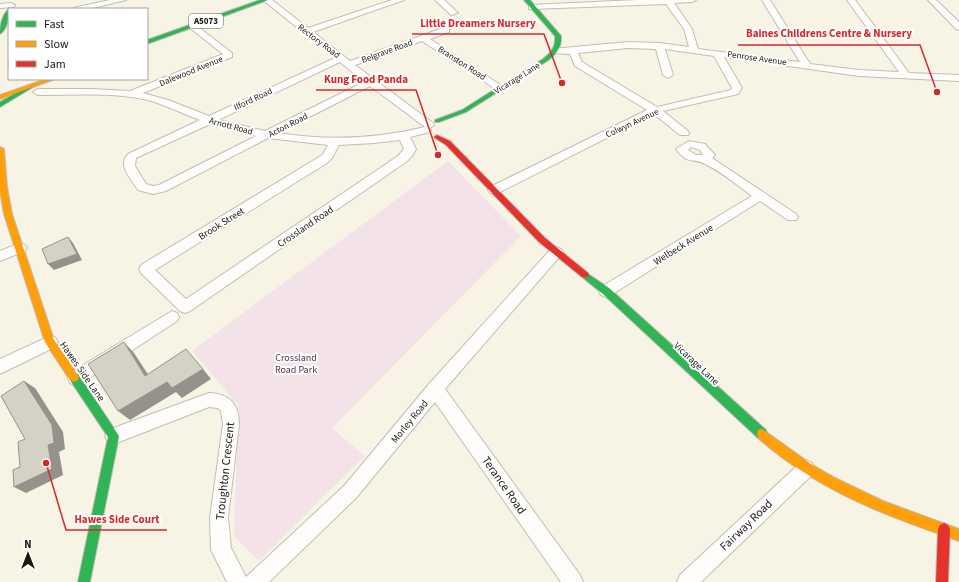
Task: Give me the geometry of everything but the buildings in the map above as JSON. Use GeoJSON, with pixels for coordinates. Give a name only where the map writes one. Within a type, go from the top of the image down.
{"type":"FeatureCollection","features":[{"type":"Feature","properties":{"kind":"main road","name":"A5073"},"geometry":{"type":"LineString","coordinates":[[148,42],[266,0]]}},
{"type":"Feature","properties":{"kind":"main road"},"geometry":{"type":"LineString","coordinates":[[530,3],[558,36],[559,41],[555,51]]}},
{"type":"Feature","properties":{"kind":"main road"},"geometry":{"type":"LineString","coordinates":[[0,32],[7,22]]}},
{"type":"Feature","properties":{"kind":"main road","name":"Vicarage Lane"},"geometry":{"type":"LineString","coordinates":[[555,51],[545,60],[464,111],[431,125],[430,134],[437,136],[448,143],[542,240],[606,291],[734,411],[778,449],[806,469],[890,510],[959,535]]}},
{"type":"Feature","properties":{"kind":"main road"},"geometry":{"type":"LineString","coordinates":[[0,97],[50,80]]}},
{"type":"Feature","properties":{"kind":"main road"},"geometry":{"type":"LineString","coordinates":[[0,91],[35,86]]}},
{"type":"Feature","properties":{"kind":"main road"},"geometry":{"type":"LineString","coordinates":[[0,105],[35,86]]}},
{"type":"Feature","properties":{"kind":"main road","name":"Vicarage Lane"},"geometry":{"type":"LineString","coordinates":[[451,130],[464,111]]}},
{"type":"Feature","properties":{"kind":"main road"},"geometry":{"type":"LineString","coordinates":[[431,125],[445,122],[451,130],[452,142],[457,154]]}},
{"type":"Feature","properties":{"kind":"main road"},"geometry":{"type":"LineString","coordinates":[[437,136],[451,130]]}},
{"type":"Feature","properties":{"kind":"main road","name":"Hawes Side Lane"},"geometry":{"type":"LineString","coordinates":[[0,149],[3,187],[8,214],[20,248],[26,274],[50,342],[76,378],[114,436]]}},
{"type":"Feature","properties":{"kind":"main road"},"geometry":{"type":"LineString","coordinates":[[84,582],[114,436]]}},
{"type":"Feature","properties":{"kind":"main road"},"geometry":{"type":"LineString","coordinates":[[942,582],[944,530]]}},
{"type":"Feature","properties":{"kind":"street"},"geometry":{"type":"LineString","coordinates":[[82,8],[122,0]]}},
{"type":"Feature","properties":{"kind":"street","name":"Rectory Road"},"geometry":{"type":"LineString","coordinates":[[266,0],[371,82],[431,125]]}},
{"type":"Feature","properties":{"kind":"street"},"geometry":{"type":"LineString","coordinates":[[307,31],[400,0]]}},
{"type":"Feature","properties":{"kind":"street"},"geometry":{"type":"LineString","coordinates":[[439,0],[454,13]]}},
{"type":"Feature","properties":{"kind":"street"},"geometry":{"type":"LineString","coordinates":[[530,3],[692,0]]}},
{"type":"Feature","properties":{"kind":"street"},"geometry":{"type":"LineString","coordinates":[[766,0],[807,66]]}},
{"type":"Feature","properties":{"kind":"street"},"geometry":{"type":"LineString","coordinates":[[850,0],[907,76]]}},
{"type":"Feature","properties":{"kind":"street"},"geometry":{"type":"LineString","coordinates":[[932,0],[959,27]]}},
{"type":"Feature","properties":{"kind":"street"},"geometry":{"type":"LineString","coordinates":[[668,1],[688,29],[693,39],[694,49]]}},
{"type":"Feature","properties":{"kind":"street"},"geometry":{"type":"LineString","coordinates":[[0,6],[11,6]]}},
{"type":"Feature","properties":{"kind":"street","name":"Dalewood Avenue"},"geometry":{"type":"LineString","coordinates":[[132,94],[229,55],[193,26]]}},
{"type":"Feature","properties":{"kind":"street","name":"Belgrave Road"},"geometry":{"type":"LineString","coordinates":[[346,61],[446,30]]}},
{"type":"Feature","properties":{"kind":"street","name":"Branston Road"},"geometry":{"type":"LineString","coordinates":[[423,38],[500,88]]}},
{"type":"Feature","properties":{"kind":"street","name":"Penrose Avenue"},"geometry":{"type":"LineString","coordinates":[[555,51],[573,51],[612,46],[660,46],[694,49],[859,73],[959,78]]}},
{"type":"Feature","properties":{"kind":"street"},"geometry":{"type":"LineString","coordinates":[[660,46],[668,75]]}},
{"type":"Feature","properties":{"kind":"street"},"geometry":{"type":"LineString","coordinates":[[573,51],[578,64],[655,110],[684,133]]}},
{"type":"Feature","properties":{"kind":"street","name":"Colwyn Avenue"},"geometry":{"type":"LineString","coordinates":[[494,190],[655,110],[731,93],[737,90],[717,53]]}},
{"type":"Feature","properties":{"kind":"street","name":"Ilford Road"},"geometry":{"type":"LineString","coordinates":[[165,140],[207,120],[346,61]]}},
{"type":"Feature","properties":{"kind":"street","name":"Acton Road"},"geometry":{"type":"LineString","coordinates":[[165,140],[132,156],[129,159],[129,166],[142,187],[153,190],[162,188],[268,136],[371,82]]}},
{"type":"Feature","properties":{"kind":"street","name":"Arnott Road"},"geometry":{"type":"LineString","coordinates":[[35,86],[132,94],[162,101],[207,120],[268,136],[289,139],[335,141],[404,137],[431,125]]}},
{"type":"Feature","properties":{"kind":"street","name":"Crossland Road"},"geometry":{"type":"LineString","coordinates":[[185,307],[382,174],[408,154],[410,149],[404,137]]}},
{"type":"Feature","properties":{"kind":"street","name":"Brook Street"},"geometry":{"type":"LineString","coordinates":[[185,307],[146,269],[323,160],[328,156],[335,141]]}},
{"type":"Feature","properties":{"kind":"street"},"geometry":{"type":"LineString","coordinates":[[706,159],[792,217]]}},
{"type":"Feature","properties":{"kind":"street","name":"Welbeck Avenue"},"geometry":{"type":"LineString","coordinates":[[606,291],[760,196]]}},
{"type":"Feature","properties":{"kind":"street"},"geometry":{"type":"LineString","coordinates":[[0,256],[20,248]]}},
{"type":"Feature","properties":{"kind":"street","name":"Morley Road"},"geometry":{"type":"LineString","coordinates":[[254,582],[350,492],[435,389],[556,252]]}},
{"type":"Feature","properties":{"kind":"street"},"geometry":{"type":"LineString","coordinates":[[76,378],[172,316]]}},
{"type":"Feature","properties":{"kind":"street"},"geometry":{"type":"LineString","coordinates":[[0,367],[50,342]]}},
{"type":"Feature","properties":{"kind":"street","name":"Terance Road"},"geometry":{"type":"LineString","coordinates":[[435,389],[573,582]]}},
{"type":"Feature","properties":{"kind":"street","name":"Troughton Crescent"},"geometry":{"type":"LineString","coordinates":[[114,436],[209,400],[220,400],[226,404],[231,413],[231,424],[219,518],[220,537],[221,550],[238,582]]}},
{"type":"Feature","properties":{"kind":"street","name":"Fairway Road"},"geometry":{"type":"LineString","coordinates":[[687,582],[806,469]]}},
{"type":"Feature","properties":{"kind":"green space","name":"Crossland Road Park"},"geometry":{"type":"Polygon","coordinates":[[[448,161],[521,236],[332,428],[365,456],[259,561],[234,536],[238,405],[192,351],[448,161]]]}},
{"type":"Feature","properties":{"kind":"traffic: fast"},"geometry":{"type":"LineString","coordinates":[[148,42],[265,0]]}},
{"type":"Feature","properties":{"kind":"traffic: fast"},"geometry":{"type":"LineString","coordinates":[[437,121],[464,111],[554,53],[558,44],[558,36],[527,0]]}},
{"type":"Feature","properties":{"kind":"traffic: fast"},"geometry":{"type":"LineString","coordinates":[[0,32],[8,13]]}},
{"type":"Feature","properties":{"kind":"traffic: fast"},"geometry":{"type":"LineString","coordinates":[[0,105],[30,87]]}},
{"type":"Feature","properties":{"kind":"traffic: fast"},"geometry":{"type":"LineString","coordinates":[[585,275],[606,291],[762,434]]}},
{"type":"Feature","properties":{"kind":"traffic: fast"},"geometry":{"type":"LineString","coordinates":[[74,377],[114,436],[84,582]]}},
{"type":"Feature","properties":{"kind":"traffic: slow"},"geometry":{"type":"LineString","coordinates":[[0,97],[49,80]]}},
{"type":"Feature","properties":{"kind":"traffic: slow"},"geometry":{"type":"LineString","coordinates":[[0,149],[3,187],[8,214],[50,342],[74,377]]}},
{"type":"Feature","properties":{"kind":"traffic: slow"},"geometry":{"type":"LineString","coordinates":[[762,434],[784,452],[830,482],[881,506],[959,535]]}},
{"type":"Feature","properties":{"kind":"traffic: jam"},"geometry":{"type":"LineString","coordinates":[[437,137],[448,143],[542,240],[585,275]]}},
{"type":"Feature","properties":{"kind":"traffic: jam"},"geometry":{"type":"LineString","coordinates":[[942,582],[944,529]]}},
{"type":"Feature","properties":{"kind":"place","name":"Little Dreamers Nursery"},"geometry":{"type":"Point","coordinates":[562,83]}},
{"type":"Feature","properties":{"kind":"place","name":"Baines Childrens Centre & Nursery"},"geometry":{"type":"Point","coordinates":[937,92]}},
{"type":"Feature","properties":{"kind":"place","name":"Kung Food Panda"},"geometry":{"type":"Point","coordinates":[438,155]}},
{"type":"Feature","properties":{"kind":"place","name":"Hawes Side Court"},"geometry":{"type":"Point","coordinates":[46,463]}}]}
